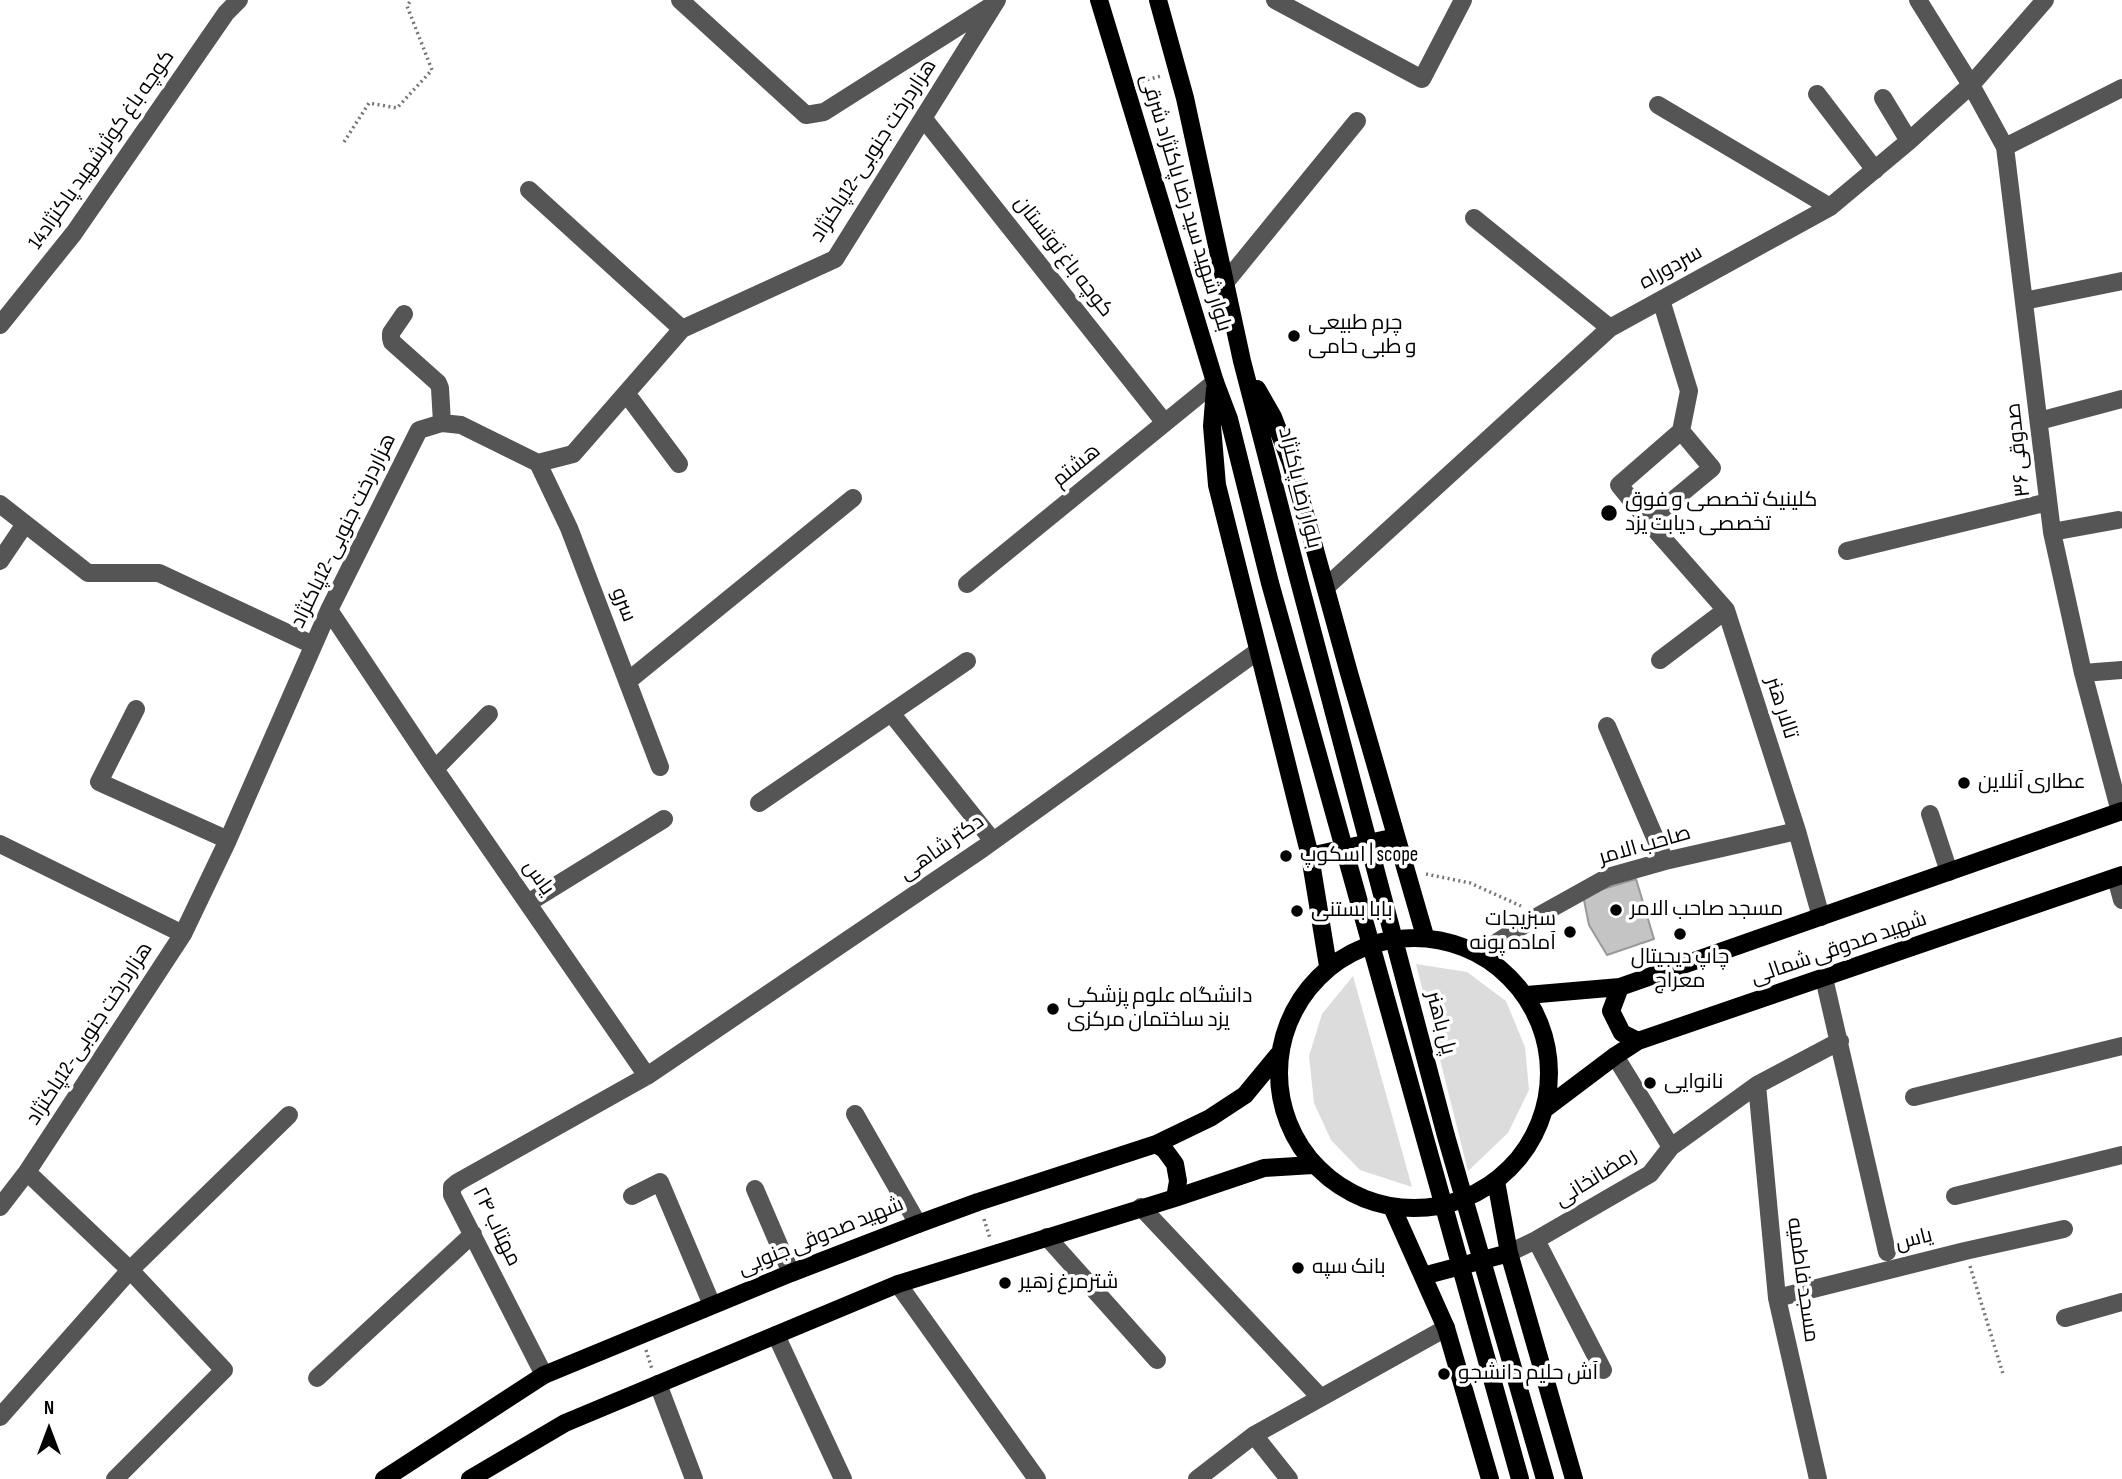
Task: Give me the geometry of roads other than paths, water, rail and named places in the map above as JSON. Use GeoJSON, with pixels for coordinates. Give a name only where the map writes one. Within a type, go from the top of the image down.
{"type":"FeatureCollection","features":[{"type":"Feature","properties":{"kind":"main road","name":"بلوار شهید سید رضا پاکنژاد شرقی"},"geometry":{"type":"LineString","coordinates":[[1099,0],[1215,382],[1229,419],[1270,583],[1520,1479]]}},
{"type":"Feature","properties":{"kind":"main road","name":"بلوار شهید سید رضا پاکنژاد شرقی"},"geometry":{"type":"LineString","coordinates":[[1158,0],[1185,98],[1224,284],[1256,410]]}},
{"type":"Feature","properties":{"kind":"main road"},"geometry":{"type":"LineString","coordinates":[[1242,360],[1273,417],[1291,463],[1425,936]]}},
{"type":"Feature","properties":{"kind":"main road"},"geometry":{"type":"LineString","coordinates":[[1215,382],[1212,426],[1217,485],[1310,856],[1328,967]]}},
{"type":"Feature","properties":{"kind":"main road","name":"بلوار رضا پاکنژاد"},"geometry":{"type":"LineString","coordinates":[[1256,410],[1298,577]]}},
{"type":"Feature","properties":{"kind":"main road","name":"پل باهنر"},"geometry":{"type":"LineString","coordinates":[[1298,577],[1446,1136],[1545,1479]]}},
{"type":"Feature","properties":{"kind":"main road","name":"شهید صدوقی شمالی"},"geometry":{"type":"LineString","coordinates":[[1527,995],[1620,987],[2121,812]]}},
{"type":"Feature","properties":{"kind":"main road"},"geometry":{"type":"LineString","coordinates":[[1310,856],[1396,837]]}},
{"type":"Feature","properties":{"kind":"main road","name":"شهید صدوقی شمالی"},"geometry":{"type":"LineString","coordinates":[[1546,1108],[1638,1041],[2119,876]]}},
{"type":"Feature","properties":{"kind":"main road"},"geometry":{"type":"LineString","coordinates":[[1425,936],[1480,953],[1527,995],[1549,1050],[1546,1108],[1527,1149],[1496,1181],[1447,1205],[1392,1207],[1349,1192],[1313,1165],[1283,1114],[1278,1055],[1294,1006],[1328,967],[1374,942],[1425,936]]}},
{"type":"Feature","properties":{"kind":"main road"},"geometry":{"type":"LineString","coordinates":[[1620,987],[1611,1011],[1622,1033],[1638,1041]]}},
{"type":"Feature","properties":{"kind":"main road","name":"شهید صدوقی جنوبی"},"geometry":{"type":"LineString","coordinates":[[384,1479],[544,1375],[791,1273],[918,1224],[1156,1144],[1210,1118],[1245,1095],[1278,1055]]}},
{"type":"Feature","properties":{"kind":"main road"},"geometry":{"type":"LineString","coordinates":[[1156,1144],[1164,1149],[1175,1164],[1178,1181],[1175,1198]]}},
{"type":"Feature","properties":{"kind":"main road"},"geometry":{"type":"LineString","coordinates":[[470,1479],[565,1423],[898,1284],[1264,1168],[1313,1165]]}},
{"type":"Feature","properties":{"kind":"main road"},"geometry":{"type":"LineString","coordinates":[[1496,1181],[1509,1253],[1574,1479]]}},
{"type":"Feature","properties":{"kind":"main road"},"geometry":{"type":"LineString","coordinates":[[1392,1207],[1446,1328],[1490,1479]]}},
{"type":"Feature","properties":{"kind":"main road"},"geometry":{"type":"LineString","coordinates":[[1423,1276],[1509,1253]]}},
{"type":"Feature","properties":{"kind":"street"},"geometry":{"type":"LineString","coordinates":[[680,0],[806,115],[824,112],[996,2]]}},
{"type":"Feature","properties":{"kind":"street"},"geometry":{"type":"LineString","coordinates":[[1286,3],[1422,79],[1463,0]]}},
{"type":"Feature","properties":{"kind":"street","name":"صدوقی ۳۶"},"geometry":{"type":"LineString","coordinates":[[1918,0],[1971,85],[2005,147],[2052,532],[2083,673],[2121,812]]}},
{"type":"Feature","properties":{"kind":"street","name":"سردوراه"},"geometry":{"type":"LineString","coordinates":[[1325,587],[1610,328],[1830,207],[1971,85],[2045,0]]}},
{"type":"Feature","properties":{"kind":"street","name":"هزاردرخت جنوبی-12پاکنژاد"},"geometry":{"type":"LineString","coordinates":[[538,463],[573,454],[682,329],[835,259],[996,2]]}},
{"type":"Feature","properties":{"kind":"street","name":"کوچه باغ کوثرشهید پاکنژاد14"},"geometry":{"type":"LineString","coordinates":[[0,325],[74,233],[227,4]]}},
{"type":"Feature","properties":{"kind":"street"},"geometry":{"type":"LineString","coordinates":[[2005,147],[2122,88]]}},
{"type":"Feature","properties":{"kind":"street"},"geometry":{"type":"LineString","coordinates":[[1817,94],[1875,170]]}},
{"type":"Feature","properties":{"kind":"street"},"geometry":{"type":"LineString","coordinates":[[1883,98],[1909,141]]}},
{"type":"Feature","properties":{"kind":"street"},"geometry":{"type":"LineString","coordinates":[[1658,105],[1830,207]]}},
{"type":"Feature","properties":{"kind":"street","name":"کوچه باغ توتستان"},"geometry":{"type":"LineString","coordinates":[[925,119],[1165,423]]}},
{"type":"Feature","properties":{"kind":"street"},"geometry":{"type":"LineString","coordinates":[[1224,284],[1357,121]]}},
{"type":"Feature","properties":{"kind":"street"},"geometry":{"type":"LineString","coordinates":[[529,190],[682,329]]}},
{"type":"Feature","properties":{"kind":"street"},"geometry":{"type":"LineString","coordinates":[[1474,218],[1610,328]]}},
{"type":"Feature","properties":{"kind":"street"},"geometry":{"type":"LineString","coordinates":[[2024,300],[2122,281]]}},
{"type":"Feature","properties":{"kind":"street"},"geometry":{"type":"LineString","coordinates":[[1653,528],[1712,468],[1681,431],[1689,391],[1661,300]]}},
{"type":"Feature","properties":{"kind":"street"},"geometry":{"type":"LineString","coordinates":[[404,314],[391,333],[392,342],[438,383],[442,423],[461,425],[538,463]]}},
{"type":"Feature","properties":{"kind":"street","name":"هشتم"},"geometry":{"type":"LineString","coordinates":[[967,584],[1215,382]]}},
{"type":"Feature","properties":{"kind":"street"},"geometry":{"type":"LineString","coordinates":[[626,393],[678,464]]}},
{"type":"Feature","properties":{"kind":"street"},"geometry":{"type":"LineString","coordinates":[[2039,421],[2122,399]]}},
{"type":"Feature","properties":{"kind":"street","name":"هزاردرخت جنوبی-12پاکنژاد"},"geometry":{"type":"LineString","coordinates":[[0,1207],[27,1172],[183,934],[228,841],[329,610],[419,430],[442,423]]}},
{"type":"Feature","properties":{"kind":"street","name":"تالار هنر"},"geometry":{"type":"LineString","coordinates":[[1681,431],[1619,485],[1653,528],[1726,610],[1797,831],[1821,917]]}},
{"type":"Feature","properties":{"kind":"street","name":"سرو"},"geometry":{"type":"LineString","coordinates":[[538,463],[569,527],[660,766]]}},
{"type":"Feature","properties":{"kind":"street"},"geometry":{"type":"LineString","coordinates":[[628,681],[853,498]]}},
{"type":"Feature","properties":{"kind":"street"},"geometry":{"type":"LineString","coordinates":[[1847,551],[2048,502]]}},
{"type":"Feature","properties":{"kind":"street"},"geometry":{"type":"LineString","coordinates":[[0,504],[88,573],[159,573],[313,645]]}},
{"type":"Feature","properties":{"kind":"street"},"geometry":{"type":"LineString","coordinates":[[2052,532],[2119,520]]}},
{"type":"Feature","properties":{"kind":"street"},"geometry":{"type":"LineString","coordinates":[[0,561],[25,524]]}},
{"type":"Feature","properties":{"kind":"street","name":"یاس"},"geometry":{"type":"LineString","coordinates":[[329,610],[647,1076]]}},
{"type":"Feature","properties":{"kind":"street"},"geometry":{"type":"LineString","coordinates":[[1660,660],[1726,610]]}},
{"type":"Feature","properties":{"kind":"street","name":"دکتر شاهی"},"geometry":{"type":"LineString","coordinates":[[647,1076],[993,841],[1258,651]]}},
{"type":"Feature","properties":{"kind":"street"},"geometry":{"type":"LineString","coordinates":[[759,803],[967,661]]}},
{"type":"Feature","properties":{"kind":"street"},"geometry":{"type":"LineString","coordinates":[[2083,673],[2122,670]]}},
{"type":"Feature","properties":{"kind":"street"},"geometry":{"type":"LineString","coordinates":[[136,709],[99,782],[228,841]]}},
{"type":"Feature","properties":{"kind":"street"},"geometry":{"type":"LineString","coordinates":[[891,713],[993,841]]}},
{"type":"Feature","properties":{"kind":"street"},"geometry":{"type":"LineString","coordinates":[[435,769],[489,714]]}},
{"type":"Feature","properties":{"kind":"street"},"geometry":{"type":"LineString","coordinates":[[1607,726],[1665,861]]}},
{"type":"Feature","properties":{"kind":"street"},"geometry":{"type":"LineString","coordinates":[[1930,814],[1949,872]]}},
{"type":"Feature","properties":{"kind":"street"},"geometry":{"type":"LineString","coordinates":[[528,903],[664,819]]}},
{"type":"Feature","properties":{"kind":"street","name":"صاحب الامر"},"geometry":{"type":"LineString","coordinates":[[1480,953],[1538,916],[1608,877],[1797,831]]}},
{"type":"Feature","properties":{"kind":"street"},"geometry":{"type":"LineString","coordinates":[[0,844],[183,934]]}},
{"type":"Feature","properties":{"kind":"street"},"geometry":{"type":"LineString","coordinates":[[2119,876],[2122,900]]}},
{"type":"Feature","properties":{"kind":"street"},"geometry":{"type":"LineString","coordinates":[[1824,978],[1887,1252]]}},
{"type":"Feature","properties":{"kind":"street","name":"رمضانخانی"},"geometry":{"type":"LineString","coordinates":[[1509,1253],[1650,1174],[1671,1147],[1757,1085],[1840,1041]]}},
{"type":"Feature","properties":{"kind":"street"},"geometry":{"type":"LineString","coordinates":[[1914,1097],[2122,1046]]}},
{"type":"Feature","properties":{"kind":"street"},"geometry":{"type":"LineString","coordinates":[[1615,1056],[1671,1147]]}},
{"type":"Feature","properties":{"kind":"street","name":"مهتاب ۲۴"},"geometry":{"type":"LineString","coordinates":[[544,1375],[452,1195],[452,1187],[647,1076]]}},
{"type":"Feature","properties":{"kind":"street","name":"مسجد فاطمیه"},"geometry":{"type":"LineString","coordinates":[[1757,1085],[1777,1298],[1818,1479]]}},
{"type":"Feature","properties":{"kind":"street"},"geometry":{"type":"LineString","coordinates":[[855,1114],[918,1224]]}},
{"type":"Feature","properties":{"kind":"street"},"geometry":{"type":"LineString","coordinates":[[0,1417],[130,1270],[289,1115]]}},
{"type":"Feature","properties":{"kind":"street"},"geometry":{"type":"LineString","coordinates":[[1955,1196],[2122,1155]]}},
{"type":"Feature","properties":{"kind":"street"},"geometry":{"type":"LineString","coordinates":[[27,1172],[130,1270],[224,1370],[115,1479]]}},
{"type":"Feature","properties":{"kind":"street"},"geometry":{"type":"LineString","coordinates":[[632,1196],[660,1182],[712,1306]]}},
{"type":"Feature","properties":{"kind":"street"},"geometry":{"type":"LineString","coordinates":[[755,1189],[791,1273]]}},
{"type":"Feature","properties":{"kind":"street"},"geometry":{"type":"LineString","coordinates":[[1141,1207],[1320,1397]]}},
{"type":"Feature","properties":{"kind":"street","name":"یاس"},"geometry":{"type":"LineString","coordinates":[[1777,1298],[2063,1229]]}},
{"type":"Feature","properties":{"kind":"street"},"geometry":{"type":"LineString","coordinates":[[317,1378],[473,1234]]}},
{"type":"Feature","properties":{"kind":"street"},"geometry":{"type":"LineString","coordinates":[[1047,1237],[1157,1360]]}},
{"type":"Feature","properties":{"kind":"street"},"geometry":{"type":"LineString","coordinates":[[1536,1240],[1603,1370]]}},
{"type":"Feature","properties":{"kind":"street"},"geometry":{"type":"LineString","coordinates":[[898,1284],[1037,1479]]}},
{"type":"Feature","properties":{"kind":"street"},"geometry":{"type":"LineString","coordinates":[[2065,1318],[2122,1302]]}},
{"type":"Feature","properties":{"kind":"street"},"geometry":{"type":"LineString","coordinates":[[1198,1479],[1254,1435],[1446,1328]]}},
{"type":"Feature","properties":{"kind":"street"},"geometry":{"type":"LineString","coordinates":[[776,1335],[843,1479]]}},
{"type":"Feature","properties":{"kind":"street"},"geometry":{"type":"LineString","coordinates":[[658,1384],[694,1479]]}},
{"type":"Feature","properties":{"kind":"street"},"geometry":{"type":"LineString","coordinates":[[1254,1435],[1289,1479]]}},
{"type":"Feature","properties":{"kind":"place","name":"چرم طبیعی و طبی حامی"},"geometry":{"type":"Point","coordinates":[1294,336]}},
{"type":"Feature","properties":{"kind":"place","name":"کلینیک تخصصی و فوق تخصصی دیابت یزد"},"geometry":{"type":"Point","coordinates":[1609,513]}},
{"type":"Feature","properties":{"kind":"place","name":"عطاری آنلاین"},"geometry":{"type":"Point","coordinates":[1964,783]}},
{"type":"Feature","properties":{"kind":"place","name":"اسکوپ | scope"},"geometry":{"type":"Point","coordinates":[1286,856]}},
{"type":"Feature","properties":{"kind":"place","name":"مسجد صاحب الامر"},"geometry":{"type":"Point","coordinates":[1616,910]}},
{"type":"Feature","properties":{"kind":"place","name":"بابا بستنی"},"geometry":{"type":"Point","coordinates":[1297,911]}},
{"type":"Feature","properties":{"kind":"place","name":"سبزیجات آماده پونه"},"geometry":{"type":"Point","coordinates":[1570,932]}},
{"type":"Feature","properties":{"kind":"place","name":"چاپ دیجیتال معراج"},"geometry":{"type":"Point","coordinates":[1680,934]}},
{"type":"Feature","properties":{"kind":"place","name":"دانشگاه علوم پزشکی یزد ساختمان مرکزی"},"geometry":{"type":"Point","coordinates":[1053,1009]}},
{"type":"Feature","properties":{"kind":"place","name":"نانوایی"},"geometry":{"type":"Point","coordinates":[1650,1083]}},
{"type":"Feature","properties":{"kind":"place","name":"بانک سپه"},"geometry":{"type":"Point","coordinates":[1298,1268]}},
{"type":"Feature","properties":{"kind":"place","name":"شترمرغ زهیر"},"geometry":{"type":"Point","coordinates":[1005,1283]}},
{"type":"Feature","properties":{"kind":"place","name":"آش حلیم دانشجو"},"geometry":{"type":"Point","coordinates":[1444,1374]}}]}
